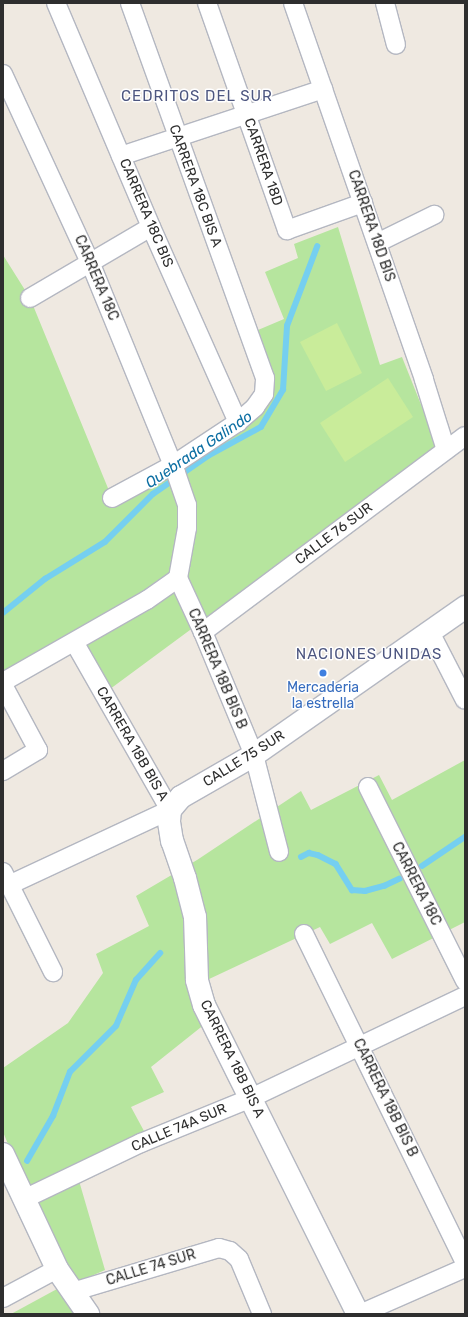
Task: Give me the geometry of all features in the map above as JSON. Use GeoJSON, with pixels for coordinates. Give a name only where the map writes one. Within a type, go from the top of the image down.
{"type":"FeatureCollection","features":[{"type":"Feature","properties":{"kind":"street","name":"CARRERA 18C BIS"},"geometry":{"type":"LineString","coordinates":[[56,3],[151,227],[238,422]]}},
{"type":"Feature","properties":{"kind":"street","name":"CARRERA 18C BIS A"},"geometry":{"type":"LineString","coordinates":[[112,498],[177,475],[256,407],[264,394],[265,378],[177,138],[130,3]]}},
{"type":"Feature","properties":{"kind":"street","name":"CARRERA 18D"},"geometry":{"type":"LineString","coordinates":[[207,3],[287,230],[363,203]]}},
{"type":"Feature","properties":{"kind":"street","name":"CARRERA 18D BIS"},"geometry":{"type":"LineString","coordinates":[[293,3],[424,380],[446,450]]}},
{"type":"Feature","properties":{"kind":"street"},"geometry":{"type":"LineString","coordinates":[[385,3],[396,45]]}},
{"type":"Feature","properties":{"kind":"street","name":"CARRERA 18C"},"geometry":{"type":"LineString","coordinates":[[3,74],[90,262],[177,475]]}},
{"type":"Feature","properties":{"kind":"street"},"geometry":{"type":"LineString","coordinates":[[121,156],[323,89]]}},
{"type":"Feature","properties":{"kind":"street"},"geometry":{"type":"LineString","coordinates":[[377,243],[434,215]]}},
{"type":"Feature","properties":{"kind":"street"},"geometry":{"type":"LineString","coordinates":[[30,298],[151,227]]}},
{"type":"Feature","properties":{"kind":"street","name":"CALLE 76 SUR"},"geometry":{"type":"LineString","coordinates":[[203,632],[465,436]]}},
{"type":"Feature","properties":{"kind":"street"},"geometry":{"type":"LineString","coordinates":[[3,771],[38,750],[3,684],[147,600],[178,578],[187,528],[186,505],[177,475]]}},
{"type":"Feature","properties":{"kind":"street","name":"CARRERA 18B BIS B"},"geometry":{"type":"LineString","coordinates":[[178,578],[203,632],[254,755],[279,852]]}},
{"type":"Feature","properties":{"kind":"street","name":"CALLE 75 SUR"},"geometry":{"type":"LineString","coordinates":[[6,879],[170,810],[181,797],[254,755],[465,607]]}},
{"type":"Feature","properties":{"kind":"street"},"geometry":{"type":"LineString","coordinates":[[430,632],[465,700]]}},
{"type":"Feature","properties":{"kind":"street","name":"CARRERA 18B BIS A"},"geometry":{"type":"LineString","coordinates":[[74,642],[170,810],[169,822],[172,840],[189,892],[195,917],[196,964],[200,994],[359,1314]]}},
{"type":"Feature","properties":{"kind":"street","name":"CARRERA 18C"},"geometry":{"type":"LineString","coordinates":[[368,787],[465,982]]}},
{"type":"Feature","properties":{"kind":"street"},"geometry":{"type":"LineString","coordinates":[[6,879],[53,972]]}},
{"type":"Feature","properties":{"kind":"street","name":"CARRERA 18B BIS B"},"geometry":{"type":"LineString","coordinates":[[304,934],[465,1262]]}},
{"type":"Feature","properties":{"kind":"street","name":"CALLE 74A SUR"},"geometry":{"type":"LineString","coordinates":[[24,1199],[141,1143],[251,1098],[465,996]]}},
{"type":"Feature","properties":{"kind":"street"},"geometry":{"type":"LineString","coordinates":[[3,1154],[9,1183],[24,1199],[57,1269],[88,1314]]}},
{"type":"Feature","properties":{"kind":"street","name":"CALLE 74 SUR"},"geometry":{"type":"LineString","coordinates":[[72,1292],[219,1248],[230,1251],[239,1259],[262,1314]]}},
{"type":"Feature","properties":{"kind":"street"},"geometry":{"type":"LineString","coordinates":[[359,1314],[465,1268]]}},
{"type":"Feature","properties":{"kind":"street"},"geometry":{"type":"LineString","coordinates":[[3,1298],[57,1269]]}},
{"type":"Feature","properties":{"kind":"green space"},"geometry":{"type":"Polygon","coordinates":[[[338,227],[380,365],[402,357],[438,447],[106,692],[75,636],[3,675],[3,255],[30,298],[112,498],[185,464],[272,378],[258,330],[284,319],[265,272],[298,258],[294,244],[338,227]]]}},
{"type":"Feature","properties":{"kind":"green space"},"geometry":{"type":"Polygon","coordinates":[[[337,323],[362,373],[326,391],[300,342],[337,323]]]}},
{"type":"Feature","properties":{"kind":"green space"},"geometry":{"type":"Polygon","coordinates":[[[388,378],[413,417],[345,462],[320,423],[388,378]]]}},
{"type":"Feature","properties":{"kind":"green space"},"geometry":{"type":"Polygon","coordinates":[[[465,760],[465,922],[392,959],[372,923],[330,944],[320,927],[207,980],[220,1012],[151,1067],[164,1092],[131,1107],[144,1131],[75,1167],[105,1270],[78,1282],[27,1190],[3,1132],[3,1068],[68,1023],[103,973],[96,954],[149,926],[136,896],[197,860],[301,791],[311,810],[379,775],[392,800],[465,760]]]}},
{"type":"Feature","properties":{"kind":"green space"},"geometry":{"type":"Polygon","coordinates":[[[57,1289],[74,1314],[11,1314],[57,1289]]]}},
{"type":"Feature","properties":{"kind":"waterway","name":"Quebrada Galindo"},"geometry":{"type":"LineString","coordinates":[[3,613],[45,579],[105,542],[153,494],[208,456],[261,427],[283,390],[287,326],[317,247]]}},
{"type":"Feature","properties":{"kind":"waterway"},"geometry":{"type":"LineString","coordinates":[[422,866],[465,837]]}},
{"type":"Feature","properties":{"kind":"waterway"},"geometry":{"type":"LineString","coordinates":[[301,857],[309,853],[318,855],[336,864],[352,890],[365,891],[384,886],[399,879]]}},
{"type":"Feature","properties":{"kind":"waterway"},"geometry":{"type":"LineString","coordinates":[[27,1161],[53,1116],[70,1072],[116,1026],[136,980],[160,953]]}},
{"type":"Feature","properties":{"kind":"place","name":"Mercaderia la estrella"},"geometry":{"type":"Point","coordinates":[323,673]}},
{"type":"Feature","properties":{"kind":"district","name":"CEDRITOS DEL SUR"},"geometry":{"type":"Point","coordinates":[197,97]}},
{"type":"Feature","properties":{"kind":"district","name":"NACIONES UNIDAS"},"geometry":{"type":"Point","coordinates":[369,655]}}]}
